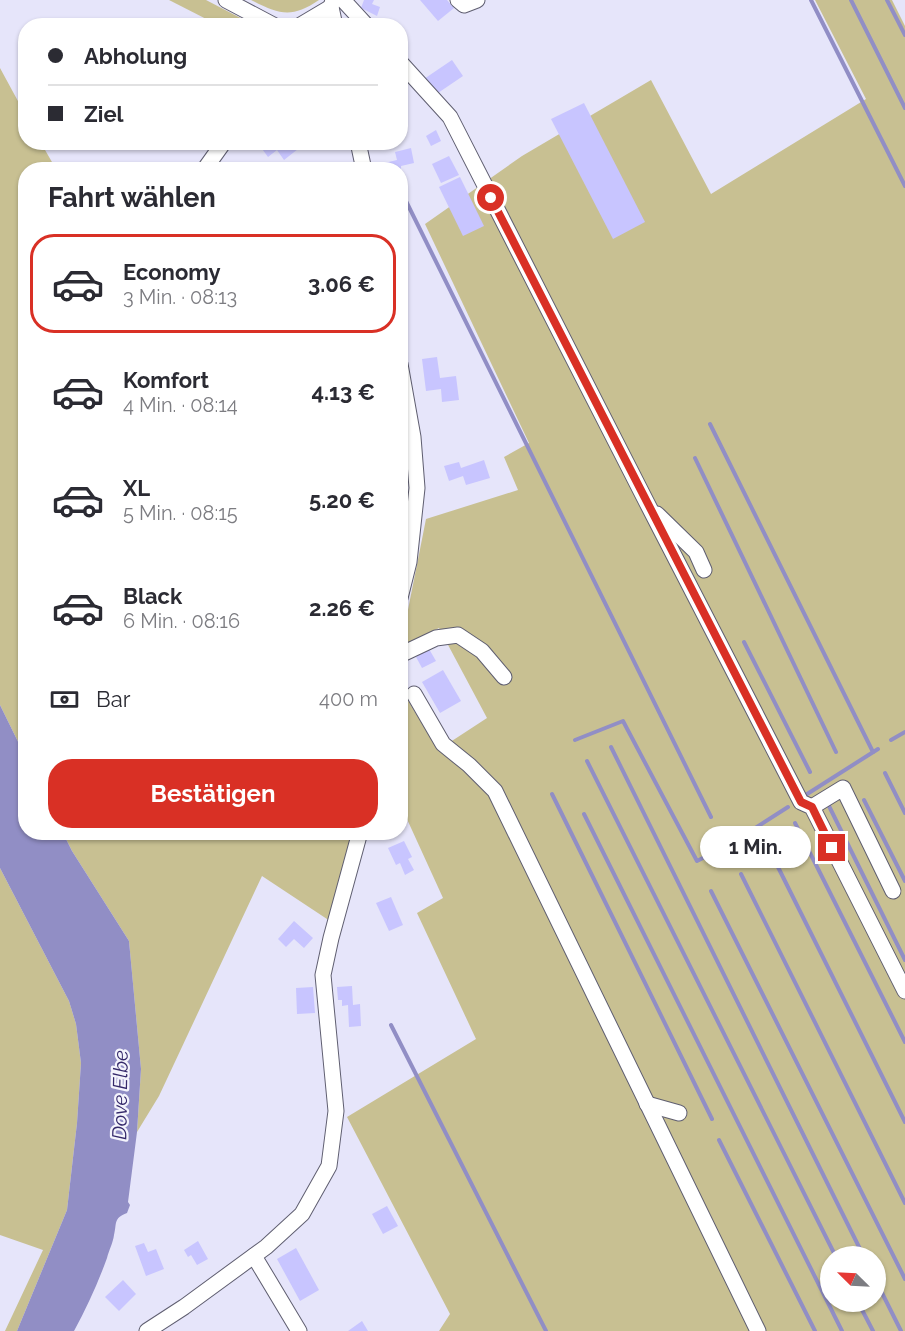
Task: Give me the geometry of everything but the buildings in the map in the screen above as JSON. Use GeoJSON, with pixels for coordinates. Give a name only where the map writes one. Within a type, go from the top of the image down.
{"type":"FeatureCollection","features":[{"type":"Feature","properties":{"kind":"street"},"geometry":{"type":"LineString","coordinates":[[226,0],[260,18]]}},
{"type":"Feature","properties":{"kind":"street"},"geometry":{"type":"LineString","coordinates":[[458,0],[464,5],[477,0]]}},
{"type":"Feature","properties":{"kind":"street"},"geometry":{"type":"LineString","coordinates":[[311,18],[336,2]]}},
{"type":"Feature","properties":{"kind":"street"},"geometry":{"type":"LineString","coordinates":[[335,18],[336,2]]}},
{"type":"Feature","properties":{"kind":"street"},"geometry":{"type":"LineString","coordinates":[[336,2],[357,18]]}},
{"type":"Feature","properties":{"kind":"street"},"geometry":{"type":"LineString","coordinates":[[408,71],[450,117],[801,802],[812,807],[905,991]]}},
{"type":"Feature","properties":{"kind":"street"},"geometry":{"type":"LineString","coordinates":[[408,409],[413,437],[417,489],[408,541]]}},
{"type":"Feature","properties":{"kind":"street"},"geometry":{"type":"LineString","coordinates":[[646,503],[696,552],[704,570]]}},
{"type":"Feature","properties":{"kind":"street"},"geometry":{"type":"LineString","coordinates":[[408,650],[436,638],[458,635],[482,651],[504,677]]}},
{"type":"Feature","properties":{"kind":"street"},"geometry":{"type":"LineString","coordinates":[[414,694],[443,744],[469,765],[495,791],[758,1331]]}},
{"type":"Feature","properties":{"kind":"street"},"geometry":{"type":"LineString","coordinates":[[812,807],[843,788],[893,891]]}},
{"type":"Feature","properties":{"kind":"street"},"geometry":{"type":"LineString","coordinates":[[147,1331],[266,1247],[302,1214],[329,1166],[336,1111],[323,975],[358,840]]}},
{"type":"Feature","properties":{"kind":"street"},"geometry":{"type":"LineString","coordinates":[[647,1104],[679,1113]]}},
{"type":"Feature","properties":{"kind":"street"},"geometry":{"type":"LineString","coordinates":[[254,1256],[299,1331]]}},
{"type":"Feature","properties":{"kind":"shaded area"},"geometry":{"type":"Polygon","coordinates":[[[169,0],[206,0],[241,18],[204,18],[169,0]]]}},
{"type":"Feature","properties":{"kind":"shaded area"},"geometry":{"type":"Polygon","coordinates":[[[251,0],[319,0],[300,10],[285,12],[270,9],[251,0]]]}},
{"type":"Feature","properties":{"kind":"shaded area"},"geometry":{"type":"Polygon","coordinates":[[[815,0],[892,0],[905,26],[905,1331],[439,1331],[450,1314],[347,1117],[476,1039],[417,913],[443,898],[408,821],[408,701],[438,750],[487,718],[439,628],[408,644],[408,610],[426,519],[518,490],[504,457],[529,443],[425,224],[522,156],[651,80],[711,194],[866,99],[815,0]]]}},
{"type":"Feature","properties":{"kind":"shaded area"},"geometry":{"type":"Polygon","coordinates":[[[0,68],[18,101],[18,150],[45,150],[52,162],[18,162],[18,742],[0,705],[0,68]]]}},
{"type":"Feature","properties":{"kind":"shaded area"},"geometry":{"type":"Polygon","coordinates":[[[66,840],[350,840],[330,921],[262,876],[159,1096],[137,1132],[141,1069],[129,941],[66,840]]]}},
{"type":"Feature","properties":{"kind":"shaded area"},"geometry":{"type":"Polygon","coordinates":[[[0,868],[69,1001],[76,1024],[81,1063],[67,1210],[17,1331],[5,1331],[43,1250],[0,1235],[0,868]]]}},
{"type":"Feature","properties":{"kind":"water","name":"Dove Elbe"},"geometry":{"type":"Polygon","coordinates":[[[0,705],[18,742],[18,840],[66,840],[129,941],[141,1069],[137,1132],[128,1202],[130,1205],[127,1213],[119,1217],[116,1222],[113,1241],[104,1267],[74,1331],[17,1331],[67,1210],[81,1063],[76,1024],[69,1001],[0,868],[0,705]]]}},
{"type":"Feature","properties":{"kind":"waterway"},"geometry":{"type":"LineString","coordinates":[[811,0],[905,186]]}},
{"type":"Feature","properties":{"kind":"waterway"},"geometry":{"type":"LineString","coordinates":[[851,0],[905,108]]}},
{"type":"Feature","properties":{"kind":"waterway"},"geometry":{"type":"LineString","coordinates":[[887,0],[905,35]]}},
{"type":"Feature","properties":{"kind":"waterway"},"geometry":{"type":"LineString","coordinates":[[408,205],[711,817]]}},
{"type":"Feature","properties":{"kind":"waterway"},"geometry":{"type":"LineString","coordinates":[[710,424],[873,752]]}},
{"type":"Feature","properties":{"kind":"waterway"},"geometry":{"type":"LineString","coordinates":[[695,458],[836,752]]}},
{"type":"Feature","properties":{"kind":"waterway"},"geometry":{"type":"LineString","coordinates":[[744,642],[810,772]]}},
{"type":"Feature","properties":{"kind":"waterway"},"geometry":{"type":"LineString","coordinates":[[575,740],[623,721],[697,861],[732,843],[788,807]]}},
{"type":"Feature","properties":{"kind":"waterway"},"geometry":{"type":"LineString","coordinates":[[891,740],[905,732]]}},
{"type":"Feature","properties":{"kind":"waterway"},"geometry":{"type":"LineString","coordinates":[[611,747],[859,1246]]}},
{"type":"Feature","properties":{"kind":"waterway"},"geometry":{"type":"LineString","coordinates":[[804,796],[878,749]]}},
{"type":"Feature","properties":{"kind":"waterway"},"geometry":{"type":"LineString","coordinates":[[587,761],[830,1246]]}},
{"type":"Feature","properties":{"kind":"waterway"},"geometry":{"type":"LineString","coordinates":[[885,773],[905,813]]}},
{"type":"Feature","properties":{"kind":"waterway"},"geometry":{"type":"LineString","coordinates":[[552,794],[712,1119]]}},
{"type":"Feature","properties":{"kind":"waterway"},"geometry":{"type":"LineString","coordinates":[[864,800],[905,881]]}},
{"type":"Feature","properties":{"kind":"waterway"},"geometry":{"type":"LineString","coordinates":[[828,804],[905,960]]}},
{"type":"Feature","properties":{"kind":"waterway"},"geometry":{"type":"LineString","coordinates":[[584,814],[842,1331]]}},
{"type":"Feature","properties":{"kind":"waterway"},"geometry":{"type":"LineString","coordinates":[[795,823],[905,1042]]}},
{"type":"Feature","properties":{"kind":"waterway"},"geometry":{"type":"LineString","coordinates":[[767,845],[905,1122]]}},
{"type":"Feature","properties":{"kind":"waterway"},"geometry":{"type":"LineString","coordinates":[[741,874],[905,1203]]}},
{"type":"Feature","properties":{"kind":"waterway"},"geometry":{"type":"LineString","coordinates":[[711,891],[905,1279]]}},
{"type":"Feature","properties":{"kind":"waterway"},"geometry":{"type":"LineString","coordinates":[[391,1025],[546,1331]]}},
{"type":"Feature","properties":{"kind":"waterway"},"geometry":{"type":"LineString","coordinates":[[719,1140],[815,1331]]}},
{"type":"Feature","properties":{"kind":"waterway"},"geometry":{"type":"LineString","coordinates":[[886,1301],[901,1331]]}},
{"type":"Feature","properties":{"kind":"waterway"},"geometry":{"type":"LineString","coordinates":[[863,1312],[873,1331]]}},
{"type":"Feature","properties":{"kind":"route"},"geometry":{"type":"LineString","coordinates":[[491,198],[801,802],[812,807],[832,848]]}}]}
